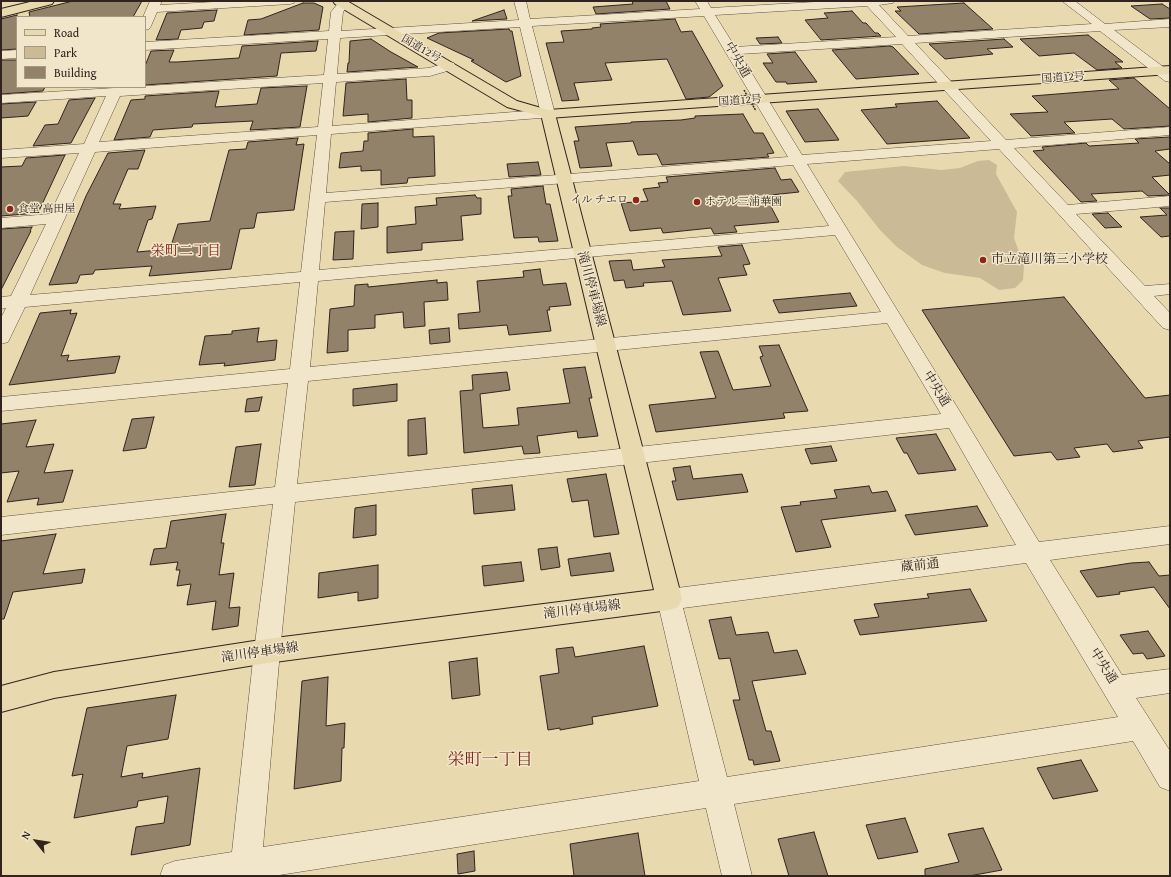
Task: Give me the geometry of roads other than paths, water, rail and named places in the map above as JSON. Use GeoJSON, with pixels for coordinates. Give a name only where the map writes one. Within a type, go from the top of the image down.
{"type":"FeatureCollection","features":[{"type":"Feature","properties":{"kind":"main road"},"geometry":{"type":"LineString","coordinates":[[1,13],[48,1]]}},
{"type":"Feature","properties":{"kind":"main road","name":"国道12号"},"geometry":{"type":"LineString","coordinates":[[341,2],[512,104],[548,114],[758,105],[949,86],[1167,73]]}},
{"type":"Feature","properties":{"kind":"main road","name":"滝川停車場線"},"geometry":{"type":"LineString","coordinates":[[1,699],[54,685],[267,651],[669,599],[548,114]]}},
{"type":"Feature","properties":{"kind":"street"},"geometry":{"type":"LineString","coordinates":[[146,24],[154,5],[290,1]]}},
{"type":"Feature","properties":{"kind":"street"},"geometry":{"type":"LineString","coordinates":[[1,154],[548,114],[520,1]]}},
{"type":"Feature","properties":{"kind":"street","name":"中央通"},"geometry":{"type":"LineString","coordinates":[[702,1],[732,51],[758,105],[798,161],[841,230],[1032,552],[1117,688],[1170,777]]}},
{"type":"Feature","properties":{"kind":"street"},"geometry":{"type":"LineString","coordinates":[[146,46],[889,1]]}},
{"type":"Feature","properties":{"kind":"street"},"geometry":{"type":"LineString","coordinates":[[1068,1],[1167,73]]}},
{"type":"Feature","properties":{"kind":"street"},"geometry":{"type":"LineString","coordinates":[[246,871],[267,651],[299,375],[337,12],[341,2]]}},
{"type":"Feature","properties":{"kind":"street"},"geometry":{"type":"LineString","coordinates":[[869,2],[1170,324]]}},
{"type":"Feature","properties":{"kind":"street"},"geometry":{"type":"LineString","coordinates":[[732,51],[1170,23]]}},
{"type":"Feature","properties":{"kind":"street"},"geometry":{"type":"LineString","coordinates":[[1,55],[16,54]]}},
{"type":"Feature","properties":{"kind":"street"},"geometry":{"type":"LineString","coordinates":[[146,87],[430,72],[449,66]]}},
{"type":"Feature","properties":{"kind":"street"},"geometry":{"type":"LineString","coordinates":[[1,99],[135,88]]}},
{"type":"Feature","properties":{"kind":"street"},"geometry":{"type":"LineString","coordinates":[[1,338],[10,302],[56,218],[116,89]]}},
{"type":"Feature","properties":{"kind":"street"},"geometry":{"type":"LineString","coordinates":[[317,198],[1170,131]]}},
{"type":"Feature","properties":{"kind":"street"},"geometry":{"type":"LineString","coordinates":[[1064,210],[1170,201]]}},
{"type":"Feature","properties":{"kind":"street"},"geometry":{"type":"LineString","coordinates":[[1,223],[56,218]]}},
{"type":"Feature","properties":{"kind":"street"},"geometry":{"type":"LineString","coordinates":[[10,302],[841,230]]}},
{"type":"Feature","properties":{"kind":"street"},"geometry":{"type":"LineString","coordinates":[[1140,292],[1170,289]]}},
{"type":"Feature","properties":{"kind":"street"},"geometry":{"type":"LineString","coordinates":[[1,404],[892,317]]}},
{"type":"Feature","properties":{"kind":"street"},"geometry":{"type":"LineString","coordinates":[[1,526],[285,496],[955,420]]}},
{"type":"Feature","properties":{"kind":"street","name":"蔵前通"},"geometry":{"type":"LineString","coordinates":[[669,599],[1170,534]]}},
{"type":"Feature","properties":{"kind":"street"},"geometry":{"type":"LineString","coordinates":[[669,599],[737,876]]}},
{"type":"Feature","properties":{"kind":"street"},"geometry":{"type":"LineString","coordinates":[[1117,688],[1170,681]]}},
{"type":"Feature","properties":{"kind":"street"},"geometry":{"type":"LineString","coordinates":[[175,876],[246,871],[717,793],[1140,728]]}},
{"type":"Feature","properties":{"kind":"place","name":"イル チエロ"},"geometry":{"type":"Point","coordinates":[636,200]}},
{"type":"Feature","properties":{"kind":"place","name":"ホテル三浦華園"},"geometry":{"type":"Point","coordinates":[697,202]}},
{"type":"Feature","properties":{"kind":"place","name":"食堂 高田屋"},"geometry":{"type":"Point","coordinates":[10,209]}},
{"type":"Feature","properties":{"kind":"place","name":"市立滝川第三小学校"},"geometry":{"type":"Point","coordinates":[983,260]}},
{"type":"Feature","properties":{"kind":"district","name":"栄町二丁目"},"geometry":{"type":"Point","coordinates":[186,251]}},
{"type":"Feature","properties":{"kind":"district","name":"栄町一丁目"},"geometry":{"type":"Point","coordinates":[490,761]}}]}
